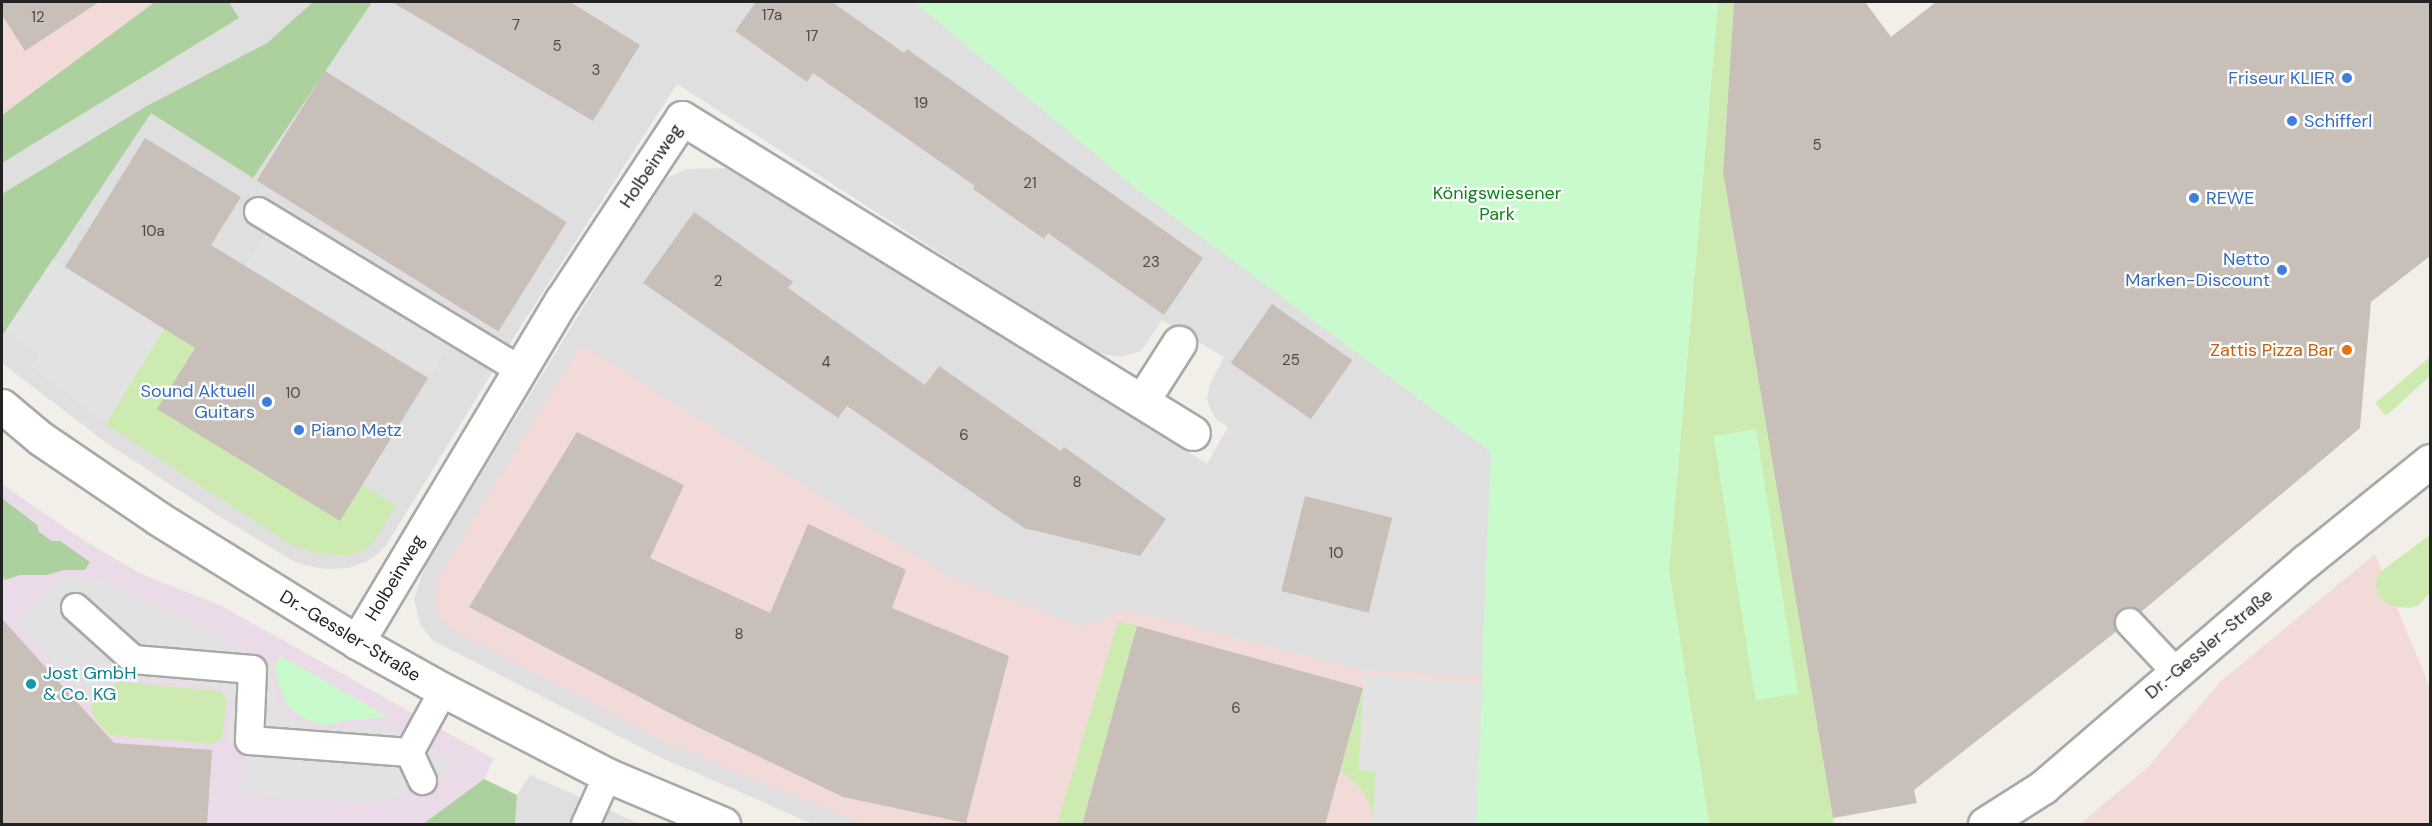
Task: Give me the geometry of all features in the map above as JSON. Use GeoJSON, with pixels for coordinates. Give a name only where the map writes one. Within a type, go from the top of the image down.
{"type":"FeatureCollection","features":[{"type":"Feature","properties":{"kind":"street","name":"Holbeinweg"},"geometry":{"type":"LineString","coordinates":[[357,642],[562,300],[682,118],[1193,433]]}},
{"type":"Feature","properties":{"kind":"street"},"geometry":{"type":"LineString","coordinates":[[1142,401],[1179,343]]}},
{"type":"Feature","properties":{"kind":"street","name":"Dr.-Gessler-Straße"},"geometry":{"type":"LineString","coordinates":[[2,406],[40,438],[159,519],[357,642],[442,690],[607,775],[723,825]]}},
{"type":"Feature","properties":{"kind":"street","name":"Dr.-Gessler-Straße"},"geometry":{"type":"LineString","coordinates":[[1985,825],[2043,787],[2175,671],[2430,460]]}},
{"type":"Feature","properties":{"kind":"lane"},"geometry":{"type":"LineString","coordinates":[[258,211],[521,370]]}},
{"type":"Feature","properties":{"kind":"lane"},"geometry":{"type":"LineString","coordinates":[[75,607],[133,659],[252,669],[249,740],[409,752]]}},
{"type":"Feature","properties":{"kind":"lane"},"geometry":{"type":"LineString","coordinates":[[2129,622],[2175,671]]}},
{"type":"Feature","properties":{"kind":"lane"},"geometry":{"type":"LineString","coordinates":[[409,752],[442,690]]}},
{"type":"Feature","properties":{"kind":"lane"},"geometry":{"type":"LineString","coordinates":[[409,752],[422,780]]}},
{"type":"Feature","properties":{"kind":"lane"},"geometry":{"type":"LineString","coordinates":[[585,825],[607,775]]}},
{"type":"Feature","properties":{"kind":"shaded area"},"geometry":{"type":"Polygon","coordinates":[[[2,2],[155,2],[2,115],[2,2]]]}},
{"type":"Feature","properties":{"kind":"shaded area"},"geometry":{"type":"Polygon","coordinates":[[[155,2],[915,2],[1138,190],[1491,452],[1476,824],[813,824],[662,758],[432,640],[420,624],[414,599],[426,564],[656,189],[669,177],[687,169],[727,168],[765,185],[1207,464],[1228,427],[1217,420],[1210,409],[1207,398],[1210,384],[1224,357],[1162,320],[1141,351],[1119,357],[1094,352],[677,84],[512,340],[387,544],[379,553],[367,561],[348,568],[325,569],[305,565],[291,560],[211,511],[104,441],[2,363],[2,115],[155,2]]]}},
{"type":"Feature","properties":{"kind":"shaded area"},"geometry":{"type":"Polygon","coordinates":[[[266,232],[450,343],[430,377],[245,266],[266,232]]]}},
{"type":"Feature","properties":{"kind":"shaded area"},"geometry":{"type":"Polygon","coordinates":[[[53,259],[164,329],[106,424],[32,367],[39,356],[6,330],[53,259]]]}},
{"type":"Feature","properties":{"kind":"shaded area"},"geometry":{"type":"Polygon","coordinates":[[[581,344],[952,578],[1084,627],[1125,609],[1361,670],[1483,676],[1476,824],[862,824],[665,742],[449,627],[439,617],[435,602],[435,588],[441,572],[581,344]]]}},
{"type":"Feature","properties":{"kind":"shaded area"},"geometry":{"type":"Polygon","coordinates":[[[2,484],[80,538],[139,573],[220,605],[494,759],[484,779],[423,824],[2,824],[2,484]]]}},
{"type":"Feature","properties":{"kind":"shaded area"},"geometry":{"type":"Polygon","coordinates":[[[2375,554],[2430,688],[2430,824],[2080,824],[2147,768],[2221,681],[2375,554]]]}},
{"type":"Feature","properties":{"kind":"shaded area"},"geometry":{"type":"Polygon","coordinates":[[[65,576],[97,578],[186,617],[273,666],[277,703],[291,718],[323,730],[381,724],[458,767],[383,803],[240,795],[244,744],[229,743],[231,701],[220,687],[124,678],[109,682],[87,699],[17,621],[65,576]]]}},
{"type":"Feature","properties":{"kind":"shaded area"},"geometry":{"type":"Polygon","coordinates":[[[1364,675],[1483,682],[1476,824],[1372,824],[1376,772],[1359,770],[1364,675]]]}},
{"type":"Feature","properties":{"kind":"shaded area"},"geometry":{"type":"Polygon","coordinates":[[[530,775],[640,824],[515,824],[517,795],[530,775]]]}},
{"type":"Feature","properties":{"kind":"green space"},"geometry":{"type":"Polygon","coordinates":[[[155,2],[229,2],[239,18],[2,163],[2,115],[155,2]]]}},
{"type":"Feature","properties":{"kind":"green space"},"geometry":{"type":"Polygon","coordinates":[[[313,2],[372,2],[253,178],[151,113],[2,336],[2,194],[145,107],[267,43],[313,2]]]}},
{"type":"Feature","properties":{"kind":"green space","name":"Königswiesener Park"},"geometry":{"type":"Polygon","coordinates":[[[915,2],[1718,2],[1669,571],[1709,824],[1476,824],[1491,452],[1138,190],[915,2]]]}},
{"type":"Feature","properties":{"kind":"green space"},"geometry":{"type":"Polygon","coordinates":[[[1718,2],[1734,2],[1723,172],[1834,824],[1709,824],[1669,571],[1718,2]]]}},
{"type":"Feature","properties":{"kind":"green space"},"geometry":{"type":"Polygon","coordinates":[[[164,329],[195,348],[158,408],[362,485],[396,506],[373,543],[362,552],[345,556],[310,552],[289,543],[106,424],[164,329]]]}},
{"type":"Feature","properties":{"kind":"green space"},"geometry":{"type":"Polygon","coordinates":[[[2430,357],[2430,376],[2386,416],[2375,403],[2430,357]]]}},
{"type":"Feature","properties":{"kind":"green space"},"geometry":{"type":"Polygon","coordinates":[[[1756,429],[1798,694],[1755,700],[1714,436],[1756,429]]]}},
{"type":"Feature","properties":{"kind":"green space"},"geometry":{"type":"Polygon","coordinates":[[[2,498],[37,525],[39,532],[52,541],[60,541],[90,562],[85,570],[64,570],[47,575],[20,575],[5,580],[2,576],[2,498]]]}},
{"type":"Feature","properties":{"kind":"green space"},"geometry":{"type":"Polygon","coordinates":[[[2430,535],[2430,593],[2419,605],[2409,608],[2391,606],[2379,597],[2375,582],[2381,571],[2430,535]]]}},
{"type":"Feature","properties":{"kind":"green space"},"geometry":{"type":"Polygon","coordinates":[[[1118,621],[1137,626],[1082,824],[1057,824],[1118,621]]]}},
{"type":"Feature","properties":{"kind":"green space"},"geometry":{"type":"Polygon","coordinates":[[[281,656],[388,717],[343,721],[323,726],[300,716],[286,705],[278,682],[275,665],[281,656]]]}},
{"type":"Feature","properties":{"kind":"green space"},"geometry":{"type":"Polygon","coordinates":[[[121,682],[220,691],[227,700],[222,738],[214,744],[110,735],[96,720],[90,707],[107,688],[121,682]]]}},
{"type":"Feature","properties":{"kind":"green space"},"geometry":{"type":"Polygon","coordinates":[[[1363,688],[1359,770],[1376,771],[1373,821],[1369,804],[1361,789],[1340,770],[1363,688]]]}},
{"type":"Feature","properties":{"kind":"green space"},"geometry":{"type":"Polygon","coordinates":[[[484,779],[517,795],[515,824],[423,824],[484,779]]]}},
{"type":"Feature","properties":{"kind":"building"},"geometry":{"type":"Polygon","coordinates":[[[2,2],[99,2],[25,51],[2,15],[2,2]]]}},
{"type":"Feature","properties":{"kind":"building"},"geometry":{"type":"Polygon","coordinates":[[[392,2],[570,2],[640,45],[593,121],[392,2]]]}},
{"type":"Feature","properties":{"kind":"building"},"geometry":{"type":"Polygon","coordinates":[[[756,2],[832,2],[904,53],[907,49],[1203,258],[1164,315],[1048,233],[1044,239],[973,189],[975,186],[813,73],[807,82],[735,31],[756,2]]]}},
{"type":"Feature","properties":{"kind":"building"},"geometry":{"type":"Polygon","coordinates":[[[1734,2],[1865,2],[1891,37],[1936,2],[2430,2],[2430,256],[2371,302],[2360,428],[2141,612],[2133,607],[2119,610],[2114,618],[2117,631],[1914,790],[1917,803],[1833,818],[1723,172],[1734,2]]]}},
{"type":"Feature","properties":{"kind":"building"},"geometry":{"type":"Polygon","coordinates":[[[325,71],[567,222],[498,331],[257,180],[325,71]]]}},
{"type":"Feature","properties":{"kind":"building"},"geometry":{"type":"Polygon","coordinates":[[[145,138],[241,197],[211,245],[428,378],[340,521],[157,409],[195,348],[65,267],[145,138]]]}},
{"type":"Feature","properties":{"kind":"building"},"geometry":{"type":"Polygon","coordinates":[[[694,212],[793,282],[788,288],[925,385],[939,366],[1061,451],[1064,447],[1166,519],[1140,556],[1024,528],[847,406],[838,418],[643,283],[694,212]]]}},
{"type":"Feature","properties":{"kind":"building"},"geometry":{"type":"Polygon","coordinates":[[[1272,304],[1352,360],[1311,419],[1231,363],[1272,304]]]}},
{"type":"Feature","properties":{"kind":"building"},"geometry":{"type":"Polygon","coordinates":[[[577,432],[684,485],[650,558],[770,613],[808,524],[906,570],[892,608],[1009,656],[966,823],[843,797],[683,720],[469,607],[577,432]]]}},
{"type":"Feature","properties":{"kind":"building"},"geometry":{"type":"Polygon","coordinates":[[[1305,496],[1392,518],[1369,613],[1281,591],[1305,496]]]}},
{"type":"Feature","properties":{"kind":"building","name":"Jost GmbH & Co. KG"},"geometry":{"type":"Polygon","coordinates":[[[2,619],[114,743],[212,750],[207,825],[2,825],[2,619]]]}},
{"type":"Feature","properties":{"kind":"building"},"geometry":{"type":"Polygon","coordinates":[[[1137,626],[1363,688],[1325,825],[1082,825],[1137,626]]]}},
{"type":"Feature","properties":{"kind":"place","name":"Friseur KLIER"},"geometry":{"type":"Point","coordinates":[2347,78]}},
{"type":"Feature","properties":{"kind":"place","name":"Schifferl"},"geometry":{"type":"Point","coordinates":[2292,121]}},
{"type":"Feature","properties":{"kind":"place","name":"REWE"},"geometry":{"type":"Point","coordinates":[2194,198]}},
{"type":"Feature","properties":{"kind":"place","name":"Netto Marken-Discount"},"geometry":{"type":"Point","coordinates":[2282,270]}},
{"type":"Feature","properties":{"kind":"place","name":"Zattis Pizza Bar"},"geometry":{"type":"Point","coordinates":[2347,350]}},
{"type":"Feature","properties":{"kind":"place","name":"Sound Aktuell Guitars"},"geometry":{"type":"Point","coordinates":[267,402]}},
{"type":"Feature","properties":{"kind":"place","name":"Piano Metz"},"geometry":{"type":"Point","coordinates":[299,430]}},
{"type":"Feature","properties":{"kind":"place","name":"Jost GmbH & Co. KG"},"geometry":{"type":"Point","coordinates":[31,684]}}]}
